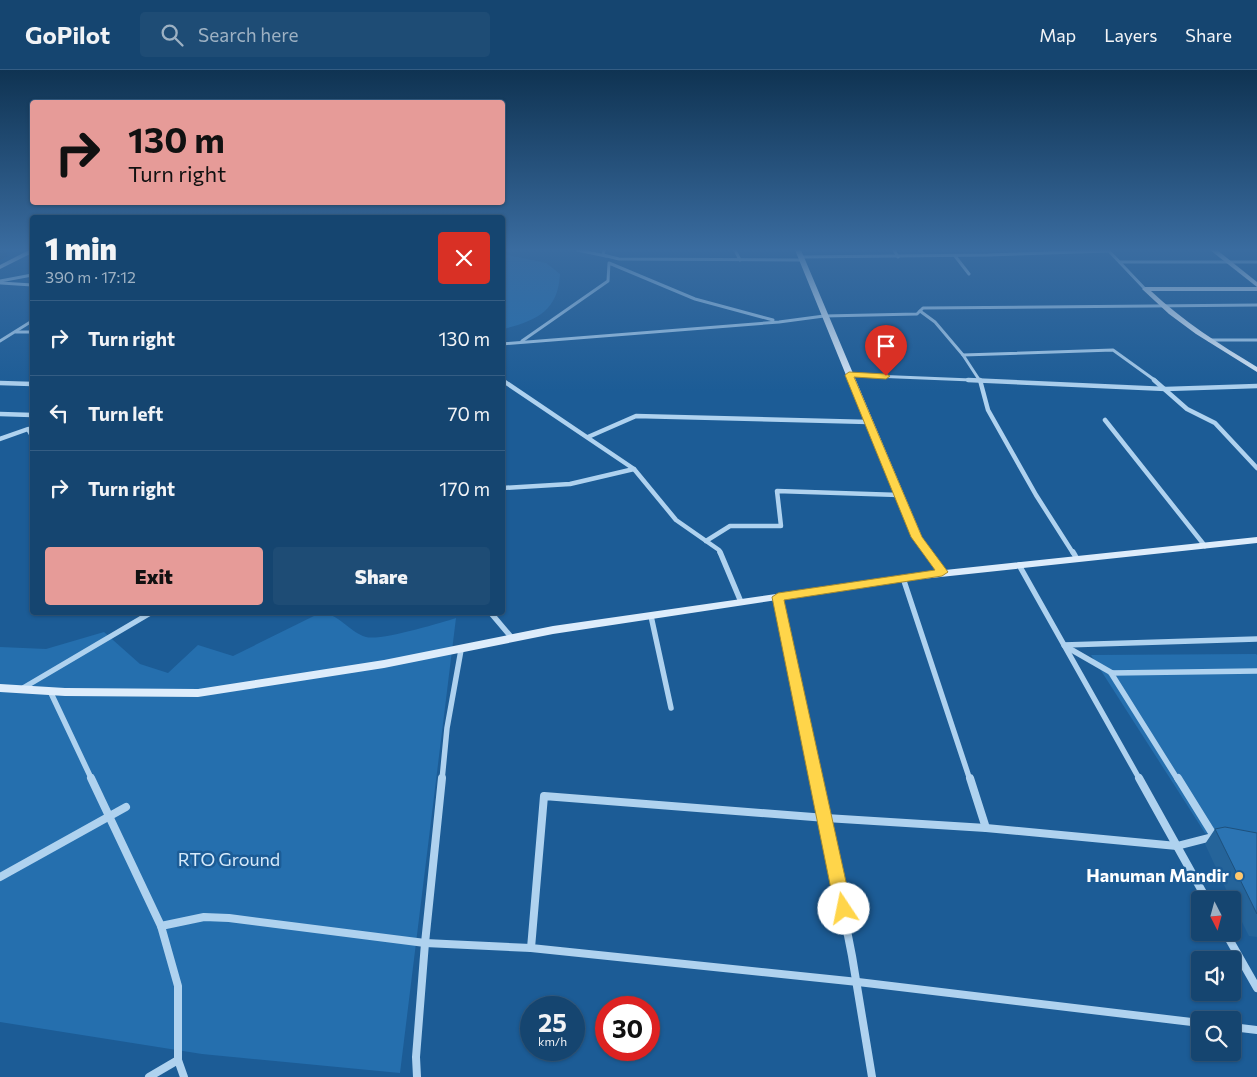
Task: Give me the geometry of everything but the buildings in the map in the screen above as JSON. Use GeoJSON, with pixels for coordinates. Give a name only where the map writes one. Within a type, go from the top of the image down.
{"type":"FeatureCollection","features":[{"type":"Feature","properties":{"kind":"street"},"geometry":{"type":"LineString","coordinates":[[521,341],[586,297]]}},
{"type":"Feature","properties":{"kind":"street"},"geometry":{"type":"LineString","coordinates":[[690,297],[778,322]]}},
{"type":"Feature","properties":{"kind":"street"},"geometry":{"type":"LineString","coordinates":[[816,297],[917,537],[942,572]]}},
{"type":"Feature","properties":{"kind":"street"},"geometry":{"type":"LineString","coordinates":[[1153,297],[1208,340],[1257,370]]}},
{"type":"Feature","properties":{"kind":"street"},"geometry":{"type":"LineString","coordinates":[[505,344],[778,322],[824,316],[917,314],[922,308],[1257,305]]}},
{"type":"Feature","properties":{"kind":"street"},"geometry":{"type":"LineString","coordinates":[[920,311],[935,322],[963,356],[980,381],[988,410],[1036,494],[1077,559]]}},
{"type":"Feature","properties":{"kind":"street"},"geometry":{"type":"LineString","coordinates":[[0,341],[30,322]]}},
{"type":"Feature","properties":{"kind":"street"},"geometry":{"type":"LineString","coordinates":[[15,332],[30,332]]}},
{"type":"Feature","properties":{"kind":"street"},"geometry":{"type":"LineString","coordinates":[[1208,340],[1257,340]]}},
{"type":"Feature","properties":{"kind":"street"},"geometry":{"type":"LineString","coordinates":[[963,356],[1113,350],[1166,389],[1187,409],[1215,423],[1257,468]]}},
{"type":"Feature","properties":{"kind":"street"},"geometry":{"type":"LineString","coordinates":[[849,375],[1166,389],[1257,386]]}},
{"type":"Feature","properties":{"kind":"street"},"geometry":{"type":"LineString","coordinates":[[505,382],[634,469],[676,520],[719,550],[741,602]]}},
{"type":"Feature","properties":{"kind":"street"},"geometry":{"type":"LineString","coordinates":[[0,383],[30,384]]}},
{"type":"Feature","properties":{"kind":"street"},"geometry":{"type":"LineString","coordinates":[[0,414],[30,415]]}},
{"type":"Feature","properties":{"kind":"street"},"geometry":{"type":"LineString","coordinates":[[588,437],[636,416],[869,422]]}},
{"type":"Feature","properties":{"kind":"street"},"geometry":{"type":"LineString","coordinates":[[1105,420],[1205,546]]}},
{"type":"Feature","properties":{"kind":"street"},"geometry":{"type":"LineString","coordinates":[[0,439],[30,428]]}},
{"type":"Feature","properties":{"kind":"street"},"geometry":{"type":"LineString","coordinates":[[505,488],[570,484],[634,469]]}},
{"type":"Feature","properties":{"kind":"street"},"geometry":{"type":"LineString","coordinates":[[706,541],[730,526],[781,526],[777,491],[899,495]]}},
{"type":"Feature","properties":{"kind":"street"},"geometry":{"type":"LineString","coordinates":[[0,688],[50,691],[198,693],[461,650],[553,630],[942,572],[1257,540]]}},
{"type":"Feature","properties":{"kind":"street"},"geometry":{"type":"LineString","coordinates":[[1019,565],[1202,891]]}},
{"type":"Feature","properties":{"kind":"street"},"geometry":{"type":"LineString","coordinates":[[903,578],[986,828]]}},
{"type":"Feature","properties":{"kind":"street"},"geometry":{"type":"LineString","coordinates":[[778,597],[826,818],[858,982],[872,1077]]}},
{"type":"Feature","properties":{"kind":"street"},"geometry":{"type":"LineString","coordinates":[[21,689],[147,615]]}},
{"type":"Feature","properties":{"kind":"street"},"geometry":{"type":"LineString","coordinates":[[493,615],[512,638]]}},
{"type":"Feature","properties":{"kind":"street"},"geometry":{"type":"LineString","coordinates":[[651,616],[672,708]]}},
{"type":"Feature","properties":{"kind":"street"},"geometry":{"type":"LineString","coordinates":[[1064,645],[1257,639]]}},
{"type":"Feature","properties":{"kind":"street"},"geometry":{"type":"LineString","coordinates":[[1064,645],[1112,673],[1214,836]]}},
{"type":"Feature","properties":{"kind":"street"},"geometry":{"type":"LineString","coordinates":[[417,1077],[416,1057],[425,943],[447,728],[461,650]]}},
{"type":"Feature","properties":{"kind":"street"},"geometry":{"type":"LineString","coordinates":[[1112,673],[1257,671]]}},
{"type":"Feature","properties":{"kind":"street"},"geometry":{"type":"LineString","coordinates":[[50,691],[161,926],[178,986],[178,1060],[184,1077]]}},
{"type":"Feature","properties":{"kind":"street"},"geometry":{"type":"LineString","coordinates":[[531,948],[544,796],[826,818],[986,828],[1177,846],[1214,836],[1222,838]]}},
{"type":"Feature","properties":{"kind":"street"},"geometry":{"type":"LineString","coordinates":[[0,877],[110,818],[126,807]]}},
{"type":"Feature","properties":{"kind":"street"},"geometry":{"type":"LineString","coordinates":[[161,926],[204,917],[229,918],[425,943],[531,948],[858,982],[1191,1022]]}},
{"type":"Feature","properties":{"kind":"street"},"geometry":{"type":"LineString","coordinates":[[1230,941],[1257,988]]}},
{"type":"Feature","properties":{"kind":"street"},"geometry":{"type":"LineString","coordinates":[[1241,1028],[1257,1030]]}},
{"type":"Feature","properties":{"kind":"street"},"geometry":{"type":"LineString","coordinates":[[149,1077],[178,1060]]}},
{"type":"Feature","properties":{"kind":"green space"},"geometry":{"type":"Polygon","coordinates":[[[505,297],[555,297],[543,313],[525,322],[505,328],[505,297]]]}},
{"type":"Feature","properties":{"kind":"green space","name":"RTO Ground"},"geometry":{"type":"Polygon","coordinates":[[[316,615],[333,616],[360,635],[374,638],[411,631],[456,618],[400,1073],[202,1054],[0,1022],[0,647],[46,649],[104,632],[140,664],[168,673],[198,645],[233,656],[316,615]]]}},
{"type":"Feature","properties":{"kind":"green space"},"geometry":{"type":"Polygon","coordinates":[[[1256,654],[1257,849],[1205,833],[1091,655],[1256,654]]]}},
{"type":"Feature","properties":{"kind":"place","name":"Hanuman Mandir"},"geometry":{"type":"Point","coordinates":[1239,876]}},
{"type":"Feature","properties":{"kind":"route"},"geometry":{"type":"LineString","coordinates":[[844,909],[778,597],[942,572],[917,537],[849,375],[886,376]]}}]}
